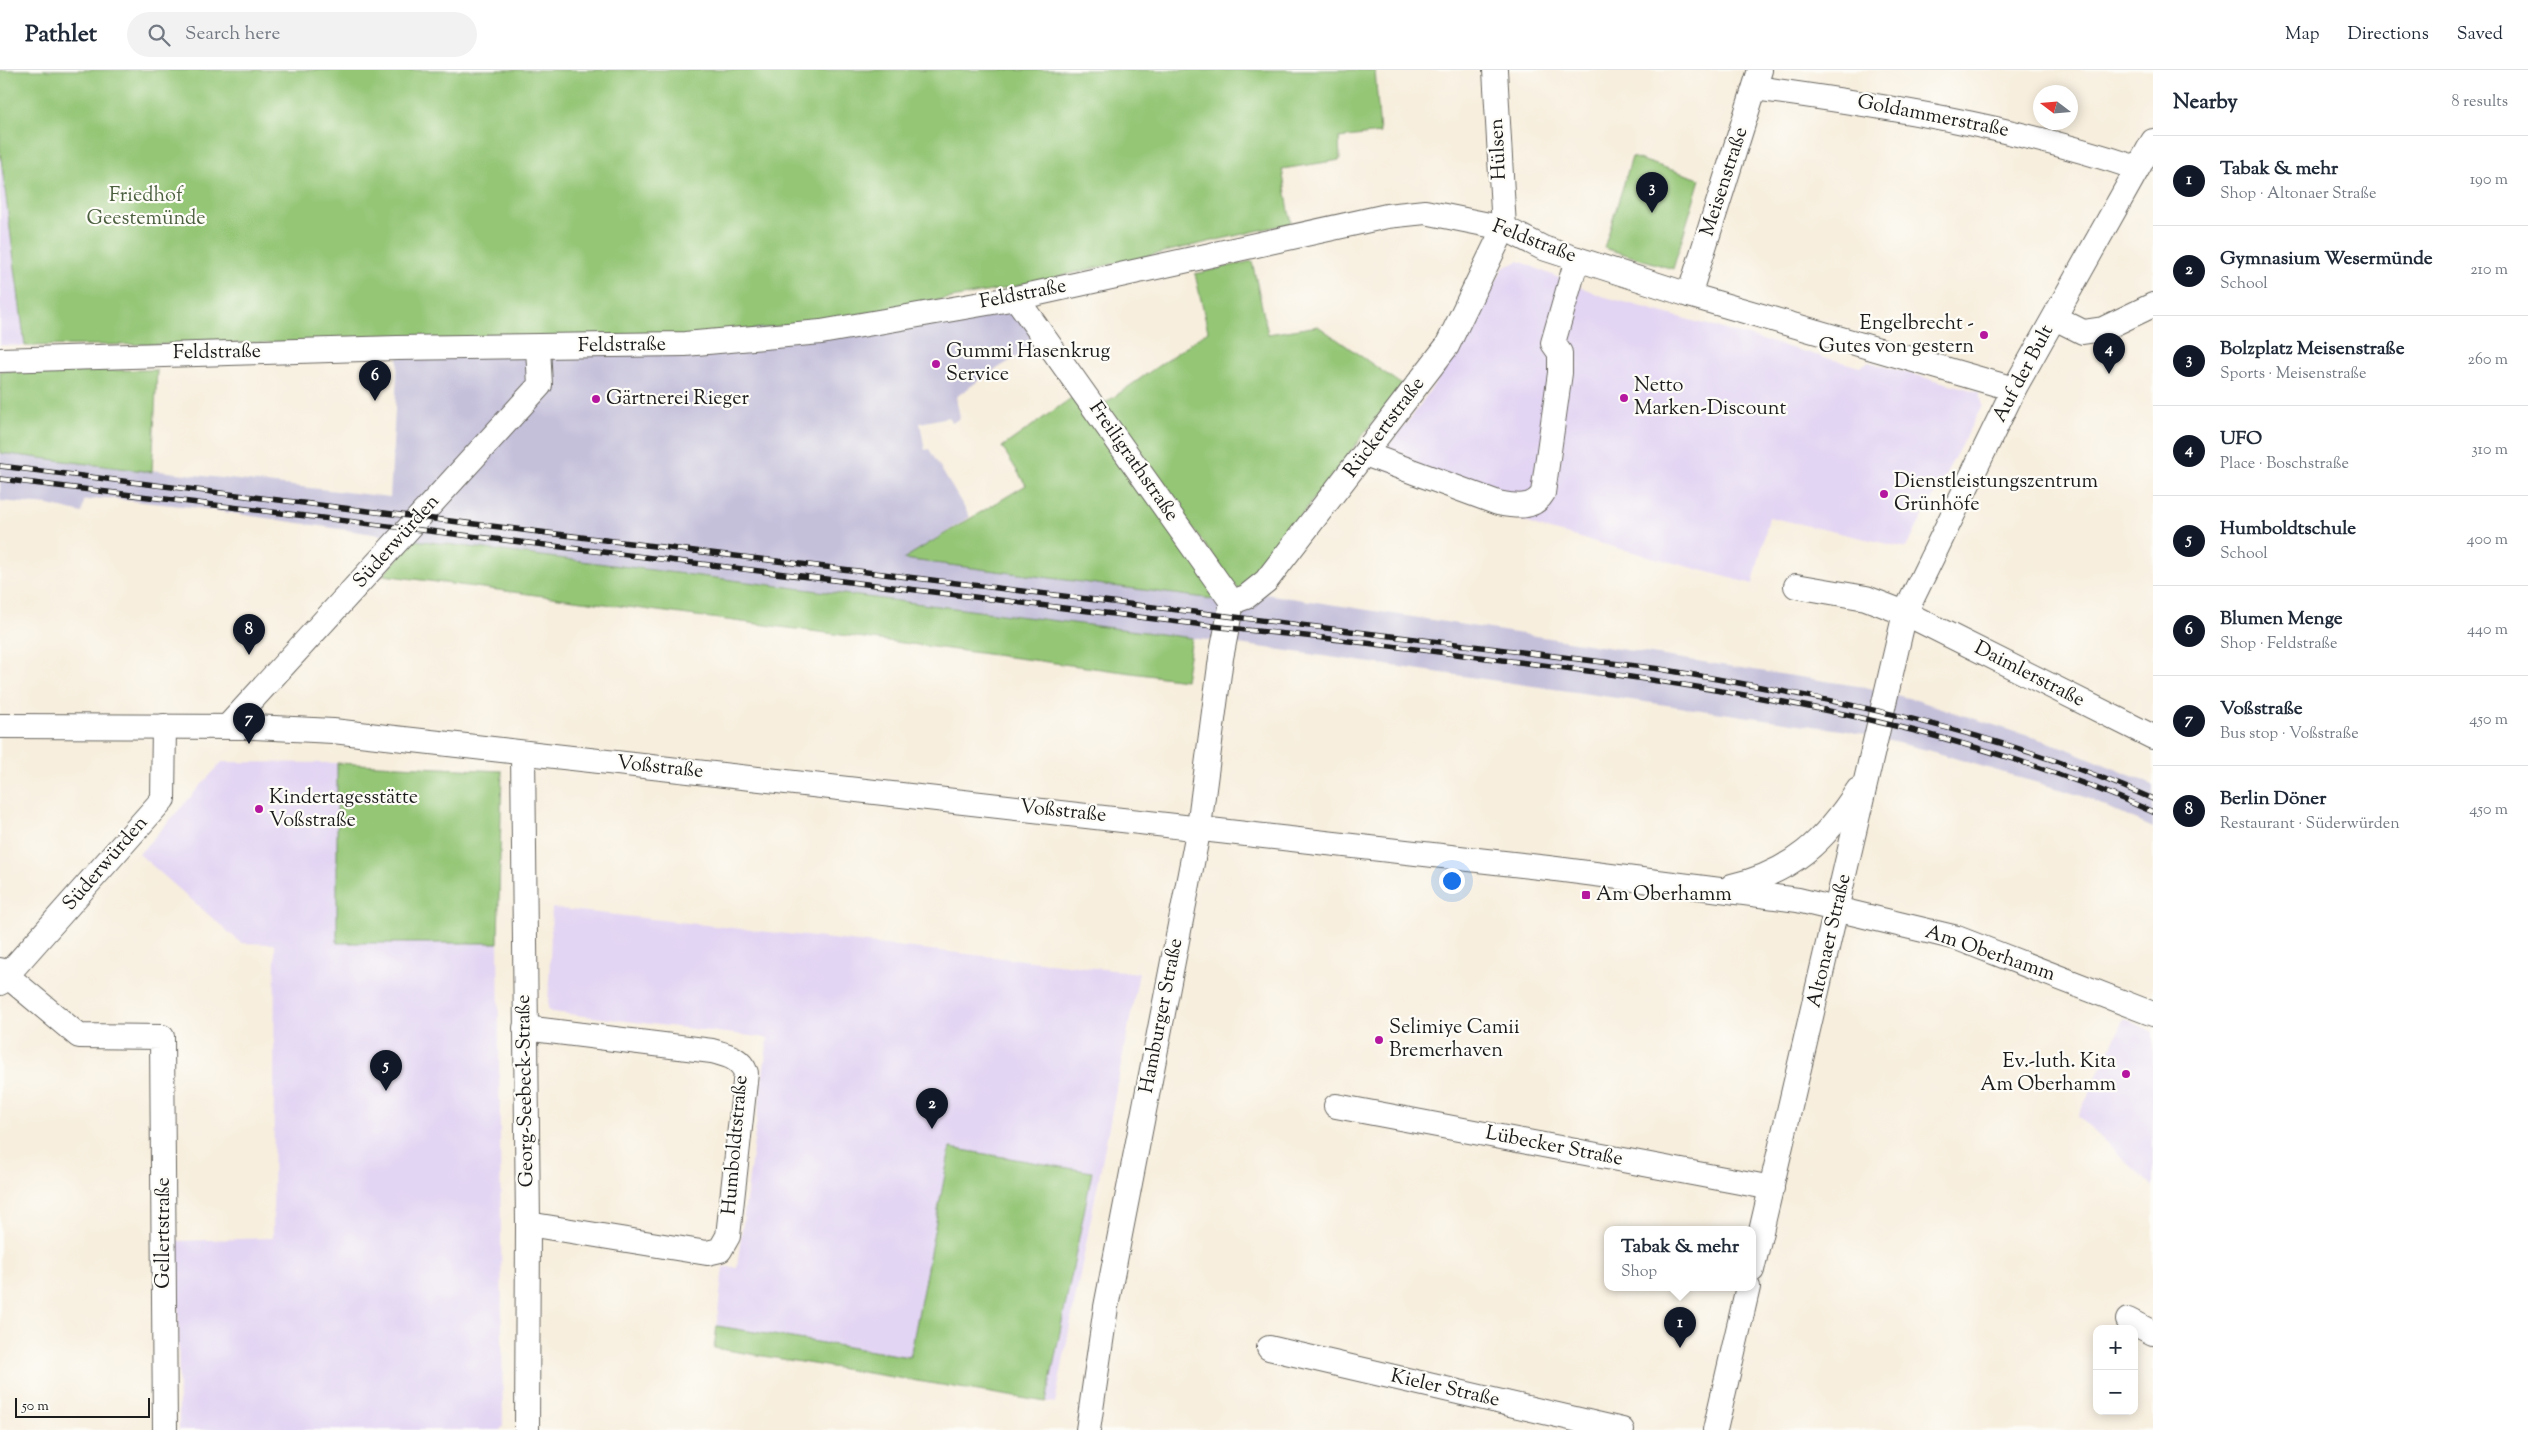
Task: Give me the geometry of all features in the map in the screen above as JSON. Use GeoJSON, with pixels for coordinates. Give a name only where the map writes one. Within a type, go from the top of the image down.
{"type":"FeatureCollection","features":[{"type":"Feature","properties":{"kind":"street","name":"Hülsen"},"geometry":{"type":"LineString","coordinates":[[1495,70],[1504,228]]}},
{"type":"Feature","properties":{"kind":"street","name":"Goldammerstraße"},"geometry":{"type":"LineString","coordinates":[[1758,79],[1992,127],[2078,148],[2137,168]]}},
{"type":"Feature","properties":{"kind":"street","name":"Meisenstraße"},"geometry":{"type":"LineString","coordinates":[[1689,295],[1758,79]]}},
{"type":"Feature","properties":{"kind":"street","name":"Auf der Bult"},"geometry":{"type":"LineString","coordinates":[[1905,613],[2014,389],[2153,141]]}},
{"type":"Feature","properties":{"kind":"street","name":"Feldstraße"},"geometry":{"type":"LineString","coordinates":[[0,360],[397,348],[538,348],[685,344],[821,332],[1016,298],[1387,216],[1425,212],[1504,228],[1543,248],[1689,295],[2014,389]]}},
{"type":"Feature","properties":{"kind":"street","name":"Rückertstraße"},"geometry":{"type":"LineString","coordinates":[[1228,596],[1246,597],[1266,581],[1447,346],[1504,228]]}},
{"type":"Feature","properties":{"kind":"street"},"geometry":{"type":"LineString","coordinates":[[1365,454],[1498,503],[1521,506],[1533,504],[1539,500],[1543,493],[1560,373],[1560,354],[1553,343],[1577,259]]}},
{"type":"Feature","properties":{"kind":"street","name":"Freiligrathstraße"},"geometry":{"type":"LineString","coordinates":[[1016,298],[1228,596]]}},
{"type":"Feature","properties":{"kind":"street"},"geometry":{"type":"LineString","coordinates":[[2055,318],[2083,332],[2103,329],[2153,305]]}},
{"type":"Feature","properties":{"kind":"street","name":"Süderwürden"},"geometry":{"type":"LineString","coordinates":[[228,726],[540,385],[538,348]]}},
{"type":"Feature","properties":{"kind":"street","name":"Daimlerstraße"},"geometry":{"type":"LineString","coordinates":[[1796,586],[1866,598],[1905,613],[2153,738]]}},
{"type":"Feature","properties":{"kind":"street","name":"Hamburger Straße"},"geometry":{"type":"LineString","coordinates":[[1088,1430],[1106,1307],[1199,827],[1228,596]]}},
{"type":"Feature","properties":{"kind":"street","name":"Altonaer Straße"},"geometry":{"type":"LineString","coordinates":[[1756,1254],[1905,613]]}},
{"type":"Feature","properties":{"kind":"street","name":"Voßstraße"},"geometry":{"type":"LineString","coordinates":[[0,726],[228,726],[333,731],[1199,827]]}},
{"type":"Feature","properties":{"kind":"street","name":"Süderwürden"},"geometry":{"type":"LineString","coordinates":[[2,976],[163,799],[164,726]]}},
{"type":"Feature","properties":{"kind":"street","name":"Georg-Seebeck-Straße"},"geometry":{"type":"LineString","coordinates":[[523,753],[528,1224],[527,1430]]}},
{"type":"Feature","properties":{"kind":"street"},"geometry":{"type":"LineString","coordinates":[[1717,889],[1759,880],[1792,862],[1817,843],[1840,818],[1867,776]]}},
{"type":"Feature","properties":{"kind":"street","name":"Am Oberhamm"},"geometry":{"type":"LineString","coordinates":[[1199,827],[1798,900],[1957,938],[2153,1014]]}},
{"type":"Feature","properties":{"kind":"street","name":"Gellertstraße"},"geometry":{"type":"LineString","coordinates":[[2,976],[79,1036],[162,1037],[165,1430]]}},
{"type":"Feature","properties":{"kind":"street","name":"Humboldtstraße"},"geometry":{"type":"LineString","coordinates":[[525,1028],[712,1051],[735,1058],[743,1064],[746,1073],[728,1236],[720,1250],[708,1253],[528,1224]]}},
{"type":"Feature","properties":{"kind":"street","name":"Lübecker Straße"},"geometry":{"type":"LineString","coordinates":[[1336,1106],[1772,1188]]}},
{"type":"Feature","properties":{"kind":"street"},"geometry":{"type":"LineString","coordinates":[[1715,1430],[1747,1291]]}},
{"type":"Feature","properties":{"kind":"street"},"geometry":{"type":"LineString","coordinates":[[2128,1320],[2153,1333]]}},
{"type":"Feature","properties":{"kind":"street","name":"Kieler Straße"},"geometry":{"type":"LineString","coordinates":[[1270,1348],[1622,1430]]}},
{"type":"Feature","properties":{"kind":"shaded area"},"geometry":{"type":"Polygon","coordinates":[[[0,151],[25,346],[0,345],[0,151]]]}},
{"type":"Feature","properties":{"kind":"shaded area"},"geometry":{"type":"Polygon","coordinates":[[[1519,261],[1602,296],[1860,367],[1868,362],[1979,392],[1982,406],[1906,548],[1769,517],[1753,584],[1539,527],[1373,465],[1413,415],[1472,329],[1503,268],[1519,261]]]}},
{"type":"Feature","properties":{"kind":"shaded area"},"geometry":{"type":"Polygon","coordinates":[[[1012,309],[1039,344],[988,374],[956,397],[960,418],[952,423],[949,417],[920,423],[925,450],[929,449],[970,517],[904,559],[1265,594],[1864,687],[1916,700],[2063,747],[2153,785],[2153,828],[2082,796],[1927,750],[1848,731],[1231,643],[414,540],[191,507],[105,498],[84,501],[82,513],[49,505],[0,501],[0,453],[390,497],[398,357],[1012,309]]]}},
{"type":"Feature","properties":{"kind":"shaded area"},"geometry":{"type":"Polygon","coordinates":[[[222,762],[337,763],[337,942],[498,943],[503,1426],[500,1430],[179,1430],[178,1241],[273,1238],[275,944],[241,943],[139,854],[222,762]]]}},
{"type":"Feature","properties":{"kind":"shaded area"},"geometry":{"type":"Polygon","coordinates":[[[552,908],[1139,973],[1055,1403],[714,1348],[723,1267],[737,1267],[768,1038],[552,1012],[548,1008],[552,908]]]}},
{"type":"Feature","properties":{"kind":"shaded area","name":"Ev.-luth. Kita Am Oberhamm"},"geometry":{"type":"Polygon","coordinates":[[[2124,1018],[2153,1032],[2153,1187],[2078,1116],[2124,1018]]]}},
{"type":"Feature","properties":{"kind":"green space","name":"Friedhof Geestemünde"},"geometry":{"type":"Polygon","coordinates":[[[0,70],[1375,70],[1380,133],[1339,138],[1340,160],[1282,169],[1291,223],[1008,288],[821,321],[690,337],[25,346],[0,151],[0,70]]]}},
{"type":"Feature","properties":{"kind":"green space"},"geometry":{"type":"Polygon","coordinates":[[[1632,157],[1700,179],[1673,269],[1604,248],[1632,157]]]}},
{"type":"Feature","properties":{"kind":"green space"},"geometry":{"type":"Polygon","coordinates":[[[1252,261],[1268,334],[1318,326],[1402,385],[1261,567],[1239,590],[1101,406],[1208,331],[1195,274],[1252,261]]]}},
{"type":"Feature","properties":{"kind":"green space"},"geometry":{"type":"Polygon","coordinates":[[[157,370],[152,472],[0,453],[0,371],[157,370]]]}},
{"type":"Feature","properties":{"kind":"green space"},"geometry":{"type":"Polygon","coordinates":[[[1077,394],[1221,600],[903,559],[1026,485],[1002,447],[1077,394]]]}},
{"type":"Feature","properties":{"kind":"green space"},"geometry":{"type":"Polygon","coordinates":[[[414,540],[1192,638],[1185,680],[383,575],[414,540]]]}},
{"type":"Feature","properties":{"kind":"green space"},"geometry":{"type":"Polygon","coordinates":[[[337,763],[502,771],[498,943],[337,943],[337,763]]]}},
{"type":"Feature","properties":{"kind":"green space"},"geometry":{"type":"Polygon","coordinates":[[[950,1148],[1092,1172],[1046,1402],[714,1348],[717,1326],[910,1357],[950,1148]]]}},
{"type":"Feature","properties":{"kind":"railway"},"geometry":{"type":"LineString","coordinates":[[0,466],[1660,669],[1849,704],[1972,735],[2033,753],[2153,799]]}},
{"type":"Feature","properties":{"kind":"railway"},"geometry":{"type":"LineString","coordinates":[[0,479],[1382,645],[1681,684],[1842,714],[1922,733],[2000,755],[2077,781],[2153,812]]}},
{"type":"Feature","properties":{"kind":"place","name":"Bolzplatz Meisenstraße"},"geometry":{"type":"Point","coordinates":[1652,213]}},
{"type":"Feature","properties":{"kind":"place","name":"Engelbrecht - Gutes von gestern"},"geometry":{"type":"Point","coordinates":[1984,335]}},
{"type":"Feature","properties":{"kind":"place","name":"Gummi Hasenkrug Service"},"geometry":{"type":"Point","coordinates":[936,364]}},
{"type":"Feature","properties":{"kind":"place","name":"UFO"},"geometry":{"type":"Point","coordinates":[2109,374]}},
{"type":"Feature","properties":{"kind":"place","name":"Netto Marken-Discount"},"geometry":{"type":"Point","coordinates":[1624,398]}},
{"type":"Feature","properties":{"kind":"place","name":"Gärtnerei Rieger"},"geometry":{"type":"Point","coordinates":[596,399]}},
{"type":"Feature","properties":{"kind":"place","name":"Blumen Menge"},"geometry":{"type":"Point","coordinates":[375,401]}},
{"type":"Feature","properties":{"kind":"place","name":"Dienstleistungszentrum Grünhöfe"},"geometry":{"type":"Point","coordinates":[1884,494]}},
{"type":"Feature","properties":{"kind":"place","name":"Berlin Döner"},"geometry":{"type":"Point","coordinates":[249,655]}},
{"type":"Feature","properties":{"kind":"place","name":"Voßstraße"},"geometry":{"type":"Point","coordinates":[249,744]}},
{"type":"Feature","properties":{"kind":"place","name":"Kindertagesstätte Voßstraße"},"geometry":{"type":"Point","coordinates":[259,809]}},
{"type":"Feature","properties":{"kind":"place","name":"Am Oberhamm"},"geometry":{"type":"Point","coordinates":[1586,895]}},
{"type":"Feature","properties":{"kind":"place","name":"Selimiye Camii Bremerhaven"},"geometry":{"type":"Point","coordinates":[1379,1040]}},
{"type":"Feature","properties":{"kind":"place","name":"Ev.-luth. Kita Am Oberhamm"},"geometry":{"type":"Point","coordinates":[2126,1074]}},
{"type":"Feature","properties":{"kind":"place","name":"Humboldtschule"},"geometry":{"type":"Point","coordinates":[386,1091]}},
{"type":"Feature","properties":{"kind":"place","name":"Gymnasium Wesermünde"},"geometry":{"type":"Point","coordinates":[932,1129]}},
{"type":"Feature","properties":{"kind":"place","name":"Tabak & mehr"},"geometry":{"type":"Point","coordinates":[1680,1348]}}]}
